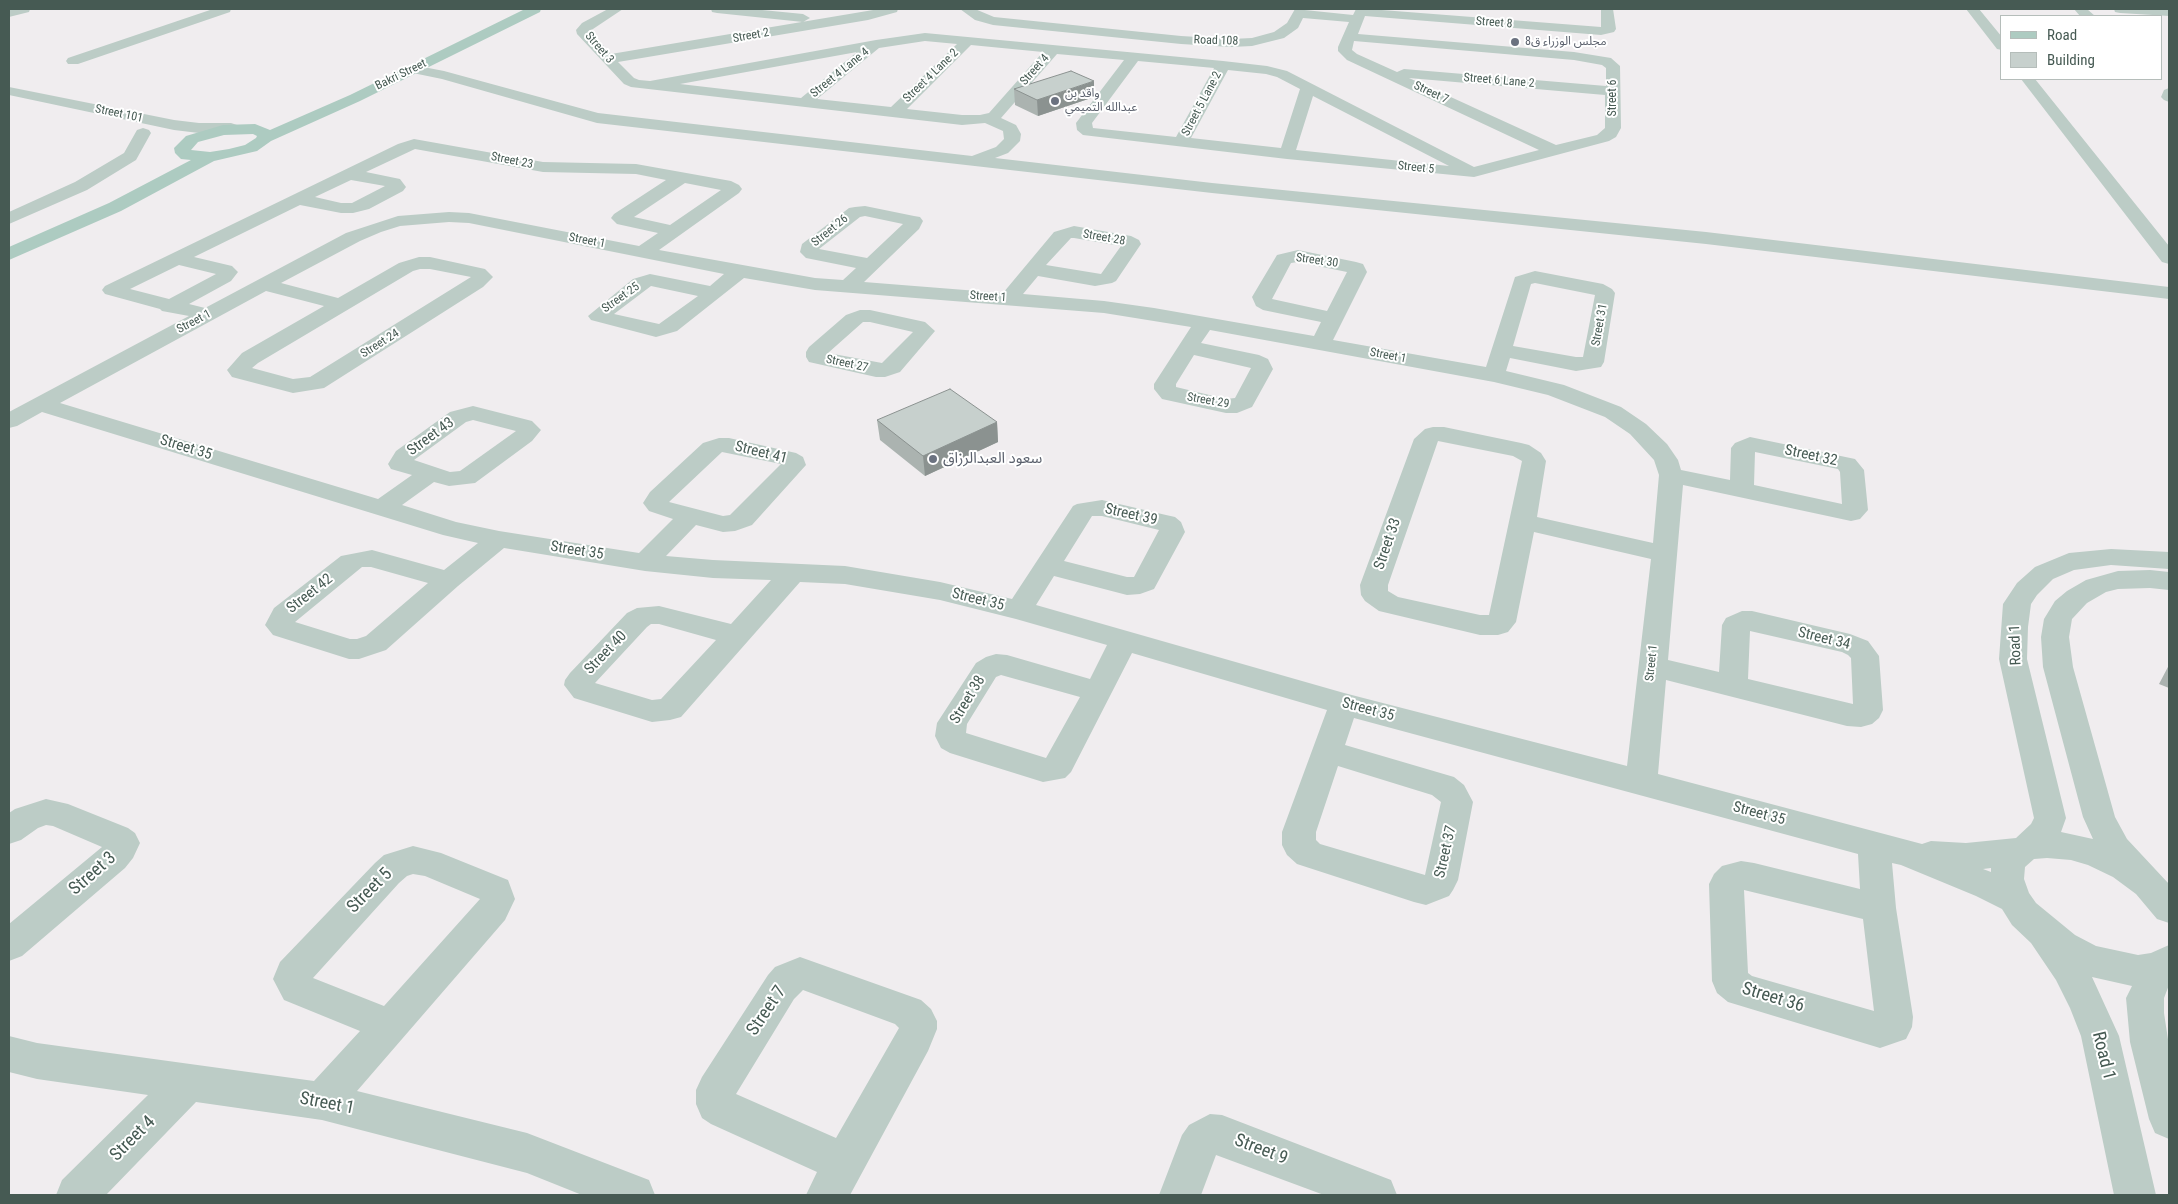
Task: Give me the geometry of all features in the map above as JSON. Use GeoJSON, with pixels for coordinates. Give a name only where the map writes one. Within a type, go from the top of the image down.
{"type":"FeatureCollection","features":[{"type":"Feature","properties":{"kind":"main road","name":"Bakri Street"},"geometry":{"type":"LineString","coordinates":[[182,147],[199,136],[274,120],[329,97],[510,9]]}},
{"type":"Feature","properties":{"kind":"main road","name":"Bakri Street"},"geometry":{"type":"LineString","coordinates":[[210,157],[245,150],[260,143],[265,138],[535,9]]}},
{"type":"Feature","properties":{"kind":"main road"},"geometry":{"type":"LineString","coordinates":[[235,128],[261,130],[264,132],[265,138]]}},
{"type":"Feature","properties":{"kind":"main road"},"geometry":{"type":"LineString","coordinates":[[9,240],[121,189],[163,162],[182,147],[183,153],[187,155],[210,157]]}},
{"type":"Feature","properties":{"kind":"main road"},"geometry":{"type":"LineString","coordinates":[[9,254],[115,207],[210,157]]}},
{"type":"Feature","properties":{"kind":"street"},"geometry":{"type":"LineString","coordinates":[[9,13],[24,9]]}},
{"type":"Feature","properties":{"kind":"street"},"geometry":{"type":"LineString","coordinates":[[73,61],[225,9]]}},
{"type":"Feature","properties":{"kind":"street","name":"Street 3"},"geometry":{"type":"LineString","coordinates":[[617,9],[584,30],[584,34],[629,81],[648,86]]}},
{"type":"Feature","properties":{"kind":"street"},"geometry":{"type":"LineString","coordinates":[[717,9],[837,21]]}},
{"type":"Feature","properties":{"kind":"street","name":"Street 2"},"geometry":{"type":"LineString","coordinates":[[608,59],[837,21],[882,13],[892,9]]}},
{"type":"Feature","properties":{"kind":"street","name":"Road 108"},"geometry":{"type":"LineString","coordinates":[[966,9],[970,13],[993,21],[1210,42],[1245,42],[1279,35],[1287,31],[1299,14],[1357,20]]}},
{"type":"Feature","properties":{"kind":"street","name":"Street 8"},"geometry":{"type":"LineString","coordinates":[[1357,20],[1601,31],[1609,29],[1607,9]]}},
{"type":"Feature","properties":{"kind":"street"},"geometry":{"type":"LineString","coordinates":[[1972,9],[2000,44]]}},
{"type":"Feature","properties":{"kind":"street"},"geometry":{"type":"LineString","coordinates":[[2120,9],[2169,12]]}},
{"type":"Feature","properties":{"kind":"street","name":"Street 7"},"geometry":{"type":"LineString","coordinates":[[1357,20],[1345,46],[1345,51],[1555,151]]}},
{"type":"Feature","properties":{"kind":"street","name":"Street 6"},"geometry":{"type":"LineString","coordinates":[[1357,20],[1593,58],[1613,66],[1613,128],[1610,134],[1602,138],[1474,172]]}},
{"type":"Feature","properties":{"kind":"street"},"geometry":{"type":"LineString","coordinates":[[1084,52],[1095,37],[1085,30]]}},
{"type":"Feature","properties":{"kind":"street"},"geometry":{"type":"LineString","coordinates":[[1102,53],[1116,39],[1128,35]]}},
{"type":"Feature","properties":{"kind":"street","name":"Street 4"},"geometry":{"type":"LineString","coordinates":[[648,86],[876,44],[925,37],[1054,48]]}},
{"type":"Feature","properties":{"kind":"street","name":"Street 4 Lane 2"},"geometry":{"type":"LineString","coordinates":[[894,113],[969,40]]}},
{"type":"Feature","properties":{"kind":"street","name":"Street 4 Lane 4"},"geometry":{"type":"LineString","coordinates":[[804,103],[876,44]]}},
{"type":"Feature","properties":{"kind":"street","name":"Street 5"},"geometry":{"type":"LineString","coordinates":[[1054,48],[1267,70],[1282,74],[1474,172]]}},
{"type":"Feature","properties":{"kind":"street","name":"Street 4"},"geometry":{"type":"LineString","coordinates":[[987,119],[994,116],[1054,48]]}},
{"type":"Feature","properties":{"kind":"street","name":"Street 5"},"geometry":{"type":"LineString","coordinates":[[1134,57],[1084,123],[1084,128],[1089,132],[1420,169],[1474,172]]}},
{"type":"Feature","properties":{"kind":"street","name":"Street 5 Lane 2"},"geometry":{"type":"LineString","coordinates":[[1181,142],[1223,65]]}},
{"type":"Feature","properties":{"kind":"street"},"geometry":{"type":"LineString","coordinates":[[412,69],[444,75],[597,118],[674,125],[861,150],[1269,194],[1706,238],[2169,293]]}},
{"type":"Feature","properties":{"kind":"street","name":"Street 6 Lane 2"},"geometry":{"type":"LineString","coordinates":[[1385,71],[1614,91]]}},
{"type":"Feature","properties":{"kind":"street"},"geometry":{"type":"LineString","coordinates":[[2029,80],[2169,258]]}},
{"type":"Feature","properties":{"kind":"street"},"geometry":{"type":"LineString","coordinates":[[648,86],[962,120],[987,119],[1004,124],[1010,128],[1014,134],[1012,141],[1002,150],[972,162]]}},
{"type":"Feature","properties":{"kind":"street"},"geometry":{"type":"LineString","coordinates":[[1287,154],[1308,88]]}},
{"type":"Feature","properties":{"kind":"street","name":"Street 101"},"geometry":{"type":"LineString","coordinates":[[9,92],[174,125],[199,128],[235,128]]}},
{"type":"Feature","properties":{"kind":"street","name":"Street 101"},"geometry":{"type":"LineString","coordinates":[[9,106],[142,133],[182,147]]}},
{"type":"Feature","properties":{"kind":"street"},"geometry":{"type":"LineString","coordinates":[[64,117],[80,114],[89,107]]}},
{"type":"Feature","properties":{"kind":"street"},"geometry":{"type":"LineString","coordinates":[[9,220],[81,186],[130,156],[142,133]]}},
{"type":"Feature","properties":{"kind":"street","name":"Street 23"},"geometry":{"type":"LineString","coordinates":[[207,315],[169,307],[112,290],[404,147],[418,144],[543,167],[628,168],[725,185],[733,189],[643,252]]}},
{"type":"Feature","properties":{"kind":"street"},"geometry":{"type":"LineString","coordinates":[[297,199],[340,208],[353,208],[364,205],[397,187],[394,183],[349,174]]}},
{"type":"Feature","properties":{"kind":"street"},"geometry":{"type":"LineString","coordinates":[[674,231],[620,218],[682,177]]}},
{"type":"Feature","properties":{"kind":"street","name":"Street 26"},"geometry":{"type":"LineString","coordinates":[[847,287],[871,265],[913,225],[914,221],[865,211],[855,212],[809,248],[813,254],[871,265]]}},
{"type":"Feature","properties":{"kind":"street","name":"Street 1"},"geometry":{"type":"LineString","coordinates":[[9,421],[353,237],[398,221],[424,218],[469,218],[815,284],[1104,306],[1321,343],[1494,376],[1556,390],[1613,412],[1638,429],[1660,449],[1666,460],[1671,476],[1665,554],[1641,782]]}},
{"type":"Feature","properties":{"kind":"street","name":"Street 30"},"geometry":{"type":"LineString","coordinates":[[1321,343],[1357,272],[1356,268],[1298,256],[1284,260],[1262,297],[1263,302],[1270,306],[1333,318]]}},
{"type":"Feature","properties":{"kind":"street"},"geometry":{"type":"LineString","coordinates":[[169,307],[224,277],[228,272],[174,258]]}},
{"type":"Feature","properties":{"kind":"street","name":"Street 24"},"geometry":{"type":"LineString","coordinates":[[419,262],[478,273],[483,277],[316,383],[293,386],[238,370],[250,358],[342,305],[406,267],[419,262]]}},
{"type":"Feature","properties":{"kind":"street"},"geometry":{"type":"LineString","coordinates":[[1008,298],[1034,269]]}},
{"type":"Feature","properties":{"kind":"street","name":"Street 25"},"geometry":{"type":"LineString","coordinates":[[714,293],[650,280],[640,283],[598,316],[647,328],[664,330],[714,293],[740,271]]}},
{"type":"Feature","properties":{"kind":"street","name":"Street 31"},"geometry":{"type":"LineString","coordinates":[[1494,376],[1522,281],[1527,278],[1596,288],[1605,293],[1593,362],[1576,364],[1502,350]]}},
{"type":"Feature","properties":{"kind":"street"},"geometry":{"type":"LineString","coordinates":[[264,285],[342,305]]}},
{"type":"Feature","properties":{"kind":"street"},"geometry":{"type":"LineString","coordinates":[[895,321],[924,293]]}},
{"type":"Feature","properties":{"kind":"street"},"geometry":{"type":"LineString","coordinates":[[1188,347],[1204,323]]}},
{"type":"Feature","properties":{"kind":"street","name":"Street 35"},"geometry":{"type":"LineString","coordinates":[[39,404],[383,506],[452,529],[499,539],[645,562],[713,569],[845,575],[930,589],[1019,610],[1125,639],[1344,704],[1907,854],[1988,886],[2014,899]]}},
{"type":"Feature","properties":{"kind":"street","name":"Street 33"},"geometry":{"type":"LineString","coordinates":[[1444,434],[1521,450],[1530,454],[1534,461],[1523,522],[1502,622],[1498,626],[1480,626],[1388,604],[1375,595],[1374,584],[1426,439],[1429,436],[1444,434]]}},
{"type":"Feature","properties":{"kind":"street","name":"Street 32"},"geometry":{"type":"LineString","coordinates":[[1671,476],[1742,491],[1847,513],[1854,512],[1855,510],[1852,470],[1846,464],[1758,445],[1750,444],[1743,448],[1742,491]]}},
{"type":"Feature","properties":{"kind":"street","name":"Street 41"},"geometry":{"type":"LineString","coordinates":[[729,445],[788,458],[794,462],[792,468],[739,522],[724,524],[690,516],[664,509],[658,506],[657,500],[715,446],[729,445]]}},
{"type":"Feature","properties":{"kind":"street","name":"Street 43"},"geometry":{"type":"LineString","coordinates":[[383,506],[430,474]]}},
{"type":"Feature","properties":{"kind":"street"},"geometry":{"type":"LineString","coordinates":[[645,562],[690,516]]}},
{"type":"Feature","properties":{"kind":"street"},"geometry":{"type":"LineString","coordinates":[[1523,522],[1665,554]]}},
{"type":"Feature","properties":{"kind":"street","name":"Street 42"},"geometry":{"type":"LineString","coordinates":[[448,580],[372,558],[360,559],[350,562],[284,615],[279,625],[283,628],[349,649],[358,649],[376,642],[499,539]]}},
{"type":"Feature","properties":{"kind":"street","name":"Road 1"},"geometry":{"type":"LineString","coordinates":[[2014,899],[2007,879],[2009,863],[2046,831],[2050,818],[2014,659],[2014,627],[2017,604],[2027,589],[2044,572],[2069,562],[2111,557],[2169,560]]}},
{"type":"Feature","properties":{"kind":"street"},"geometry":{"type":"LineString","coordinates":[[1019,610],[1048,566]]}},
{"type":"Feature","properties":{"kind":"street","name":"Street 40"},"geometry":{"type":"LineString","coordinates":[[736,636],[659,615],[647,615],[637,620],[580,680],[579,685],[584,690],[652,711],[664,711],[675,706],[794,572]]}},
{"type":"Feature","properties":{"kind":"street"},"geometry":{"type":"LineString","coordinates":[[2159,896],[2126,863],[2115,849],[2100,817],[2058,667],[2055,637],[2058,619],[2065,608],[2077,596],[2096,586],[2118,580],[2150,579],[2169,581]]}},
{"type":"Feature","properties":{"kind":"street","name":"Street 34"},"geometry":{"type":"LineString","coordinates":[[1652,666],[1847,715],[1861,716],[1868,710],[1865,656],[1858,648],[1850,644],[1752,621],[1742,621],[1736,625],[1733,686]]}},
{"type":"Feature","properties":{"kind":"street","name":"Street 38"},"geometry":{"type":"LineString","coordinates":[[1098,692],[1007,665],[996,664],[986,670],[952,723],[950,736],[952,740],[961,745],[1043,770],[1054,769],[1060,763],[1098,692],[1125,639]]}},
{"type":"Feature","properties":{"kind":"street","name":"Street 37"},"geometry":{"type":"LineString","coordinates":[[1329,752],[1443,786],[1453,794],[1457,802],[1441,880],[1437,886],[1426,890],[1414,888],[1309,854],[1299,845],[1299,832],[1329,752],[1344,704]]}},
{"type":"Feature","properties":{"kind":"street","name":"Street 3"},"geometry":{"type":"LineString","coordinates":[[9,831],[27,818],[37,814],[56,813],[123,842],[113,858],[9,945]]}},
{"type":"Feature","properties":{"kind":"street","name":"Street 35"},"geometry":{"type":"LineString","coordinates":[[1907,854],[1966,857],[2047,844],[2071,846],[2098,854],[2125,867],[2159,896]]}},
{"type":"Feature","properties":{"kind":"street","name":"Street 36"},"geometry":{"type":"LineString","coordinates":[[1874,845],[1879,908],[1894,1017],[1893,1027],[1888,1030],[1880,1030],[1741,990],[1730,981],[1726,884],[1734,876],[1754,877],[1879,908]]}},
{"type":"Feature","properties":{"kind":"street","name":"Street 5"},"geometry":{"type":"LineString","coordinates":[[322,1101],[390,1026],[493,909],[498,899],[496,890],[429,864],[413,860],[396,865],[293,974],[291,978],[297,988],[390,1026]]}},
{"type":"Feature","properties":{"kind":"street"},"geometry":{"type":"LineString","coordinates":[[2014,899],[2024,914],[2040,930],[2062,946],[2079,954],[2113,967],[2138,971],[2164,964]]}},
{"type":"Feature","properties":{"kind":"street","name":"Road 1"},"geometry":{"type":"LineString","coordinates":[[2040,930],[2069,969],[2087,1003],[2100,1036],[2136,1195]]}},
{"type":"Feature","properties":{"kind":"street"},"geometry":{"type":"LineString","coordinates":[[2164,964],[2145,998],[2145,1012],[2150,1042],[2169,1119]]}},
{"type":"Feature","properties":{"kind":"street","name":"Street 7"},"geometry":{"type":"LineString","coordinates":[[800,973],[810,975],[908,1012],[918,1021],[918,1029],[914,1038],[836,1179],[716,1104],[716,1090],[781,987],[788,979],[800,973]]}},
{"type":"Feature","properties":{"kind":"street","name":"Street 1"},"geometry":{"type":"LineString","coordinates":[[9,1054],[37,1061],[322,1101],[527,1153],[634,1195]]}},
{"type":"Feature","properties":{"kind":"street","name":"Street 4"},"geometry":{"type":"LineString","coordinates":[[77,1195],[189,1082]]}},
{"type":"Feature","properties":{"kind":"street","name":"Street 9"},"geometry":{"type":"LineString","coordinates":[[1180,1195],[1196,1149],[1203,1139],[1210,1134],[1222,1135],[1376,1195]]}},
{"type":"Feature","properties":{"kind":"building"},"geometry":{"type":"Polygon","coordinates":[[[1071,71],[1094,81],[1037,100],[1014,89],[1071,71]]]}},
{"type":"Feature","properties":{"kind":"building"},"geometry":{"type":"Polygon","coordinates":[[[950,389],[997,422],[923,456],[877,420],[950,389]]]}},
{"type":"Feature","properties":{"kind":"place","name":"مجلس الوزراء ق8"},"geometry":{"type":"Point","coordinates":[1515,42]}},
{"type":"Feature","properties":{"kind":"place","name":"واقد بن عبدالله التميمي"},"geometry":{"type":"Point","coordinates":[1055,101]}},
{"type":"Feature","properties":{"kind":"place","name":"سعود العبدالرزاق"},"geometry":{"type":"Point","coordinates":[933,459]}}]}
